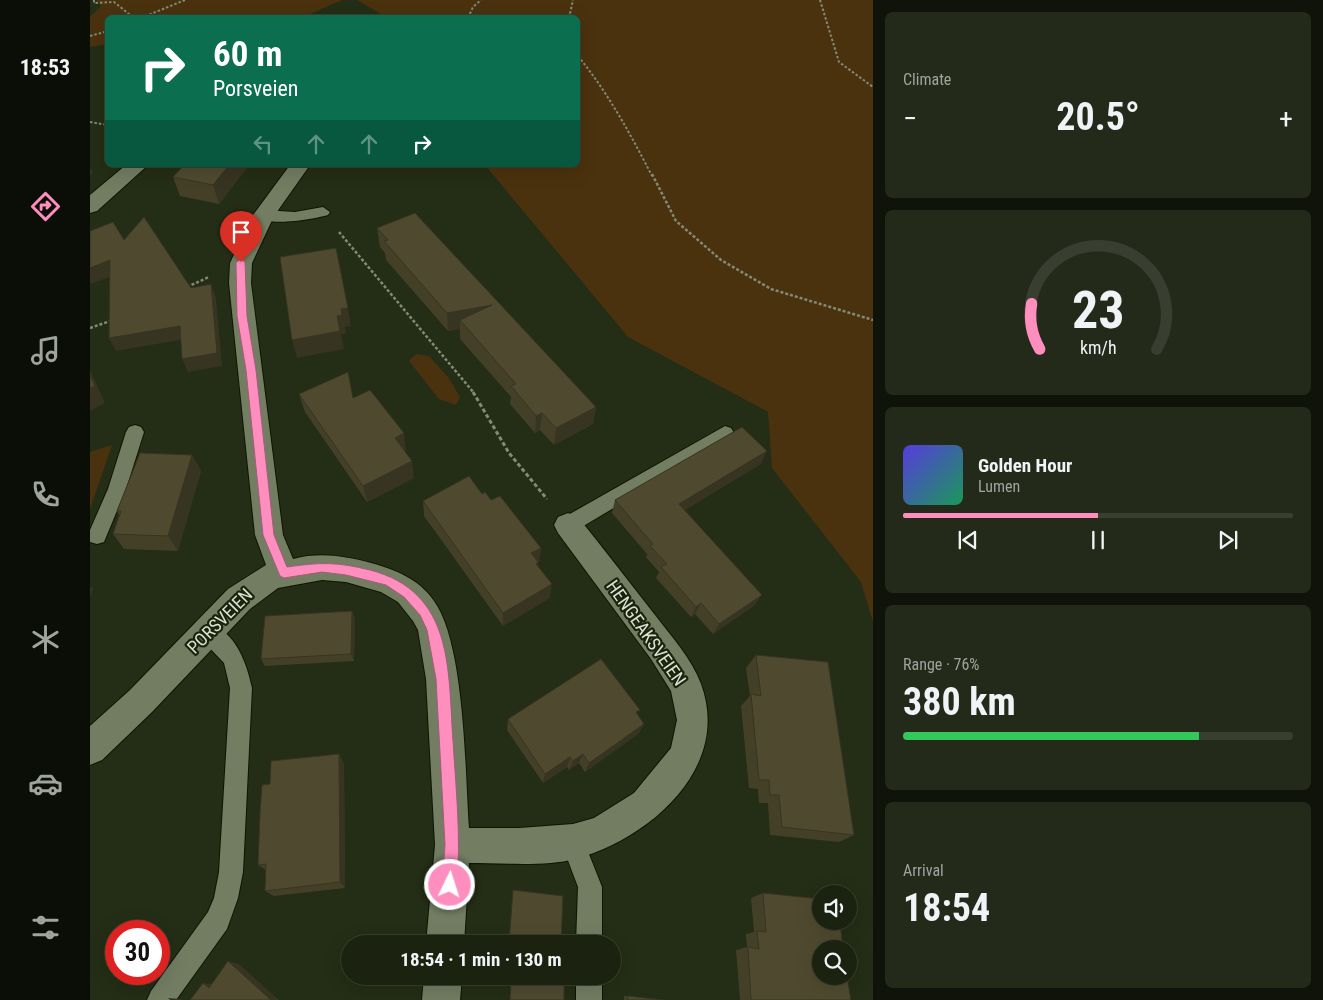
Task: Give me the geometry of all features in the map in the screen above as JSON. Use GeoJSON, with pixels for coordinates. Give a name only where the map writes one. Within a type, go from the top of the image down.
{"type":"FeatureCollection","features":[{"type":"Feature","properties":{"kind":"street"},"geometry":{"type":"LineString","coordinates":[[90,206],[136,167]]}},
{"type":"Feature","properties":{"kind":"street"},"geometry":{"type":"LineString","coordinates":[[299,167],[264,215],[241,262],[242,316],[251,370],[269,535],[284,572],[322,567],[369,574],[390,581],[408,593],[424,611],[433,630],[442,679],[453,845],[447,935]]}},
{"type":"Feature","properties":{"kind":"street","name":"HENGEAKSVEIEN"},"geometry":{"type":"LineString","coordinates":[[453,845],[519,846],[572,842],[602,833],[646,806],[686,756],[693,720],[686,686],[662,649],[568,525]]}},
{"type":"Feature","properties":{"kind":"street","name":"PORSVEIEN"},"geometry":{"type":"LineString","coordinates":[[90,748],[141,701],[239,599],[255,586],[284,572]]}},
{"type":"Feature","properties":{"kind":"street"},"geometry":{"type":"LineString","coordinates":[[441,1000],[442,985]]}},
{"type":"Feature","properties":{"kind":"lane"},"geometry":{"type":"LineString","coordinates":[[264,215],[295,217],[323,212]]}},
{"type":"Feature","properties":{"kind":"lane"},"geometry":{"type":"LineString","coordinates":[[97,536],[117,489],[134,432]]}},
{"type":"Feature","properties":{"kind":"lane"},"geometry":{"type":"LineString","coordinates":[[568,525],[725,433]]}},
{"type":"Feature","properties":{"kind":"lane"},"geometry":{"type":"LineString","coordinates":[[160,1000],[218,920],[226,898],[231,872],[241,688],[237,667],[229,650],[208,632]]}},
{"type":"Feature","properties":{"kind":"lane"},"geometry":{"type":"LineString","coordinates":[[572,842],[590,887],[589,935]]}},
{"type":"Feature","properties":{"kind":"lane"},"geometry":{"type":"LineString","coordinates":[[589,985],[589,1000]]}},
{"type":"Feature","properties":{"kind":"path"},"geometry":{"type":"LineString","coordinates":[[94,0],[94,3],[114,2],[130,15]]}},
{"type":"Feature","properties":{"kind":"path"},"geometry":{"type":"LineString","coordinates":[[148,15],[185,0]]}},
{"type":"Feature","properties":{"kind":"path"},"geometry":{"type":"LineString","coordinates":[[470,15],[481,0]]}},
{"type":"Feature","properties":{"kind":"path"},"geometry":{"type":"LineString","coordinates":[[569,15],[568,11],[573,0]]}},
{"type":"Feature","properties":{"kind":"path"},"geometry":{"type":"LineString","coordinates":[[820,0],[838,62],[873,87]]}},
{"type":"Feature","properties":{"kind":"path"},"geometry":{"type":"LineString","coordinates":[[90,36],[105,32]]}},
{"type":"Feature","properties":{"kind":"path"},"geometry":{"type":"LineString","coordinates":[[580,63],[600,85],[627,127],[676,221],[721,260],[771,289],[873,320]]}},
{"type":"Feature","properties":{"kind":"path"},"geometry":{"type":"LineString","coordinates":[[90,122],[105,124]]}},
{"type":"Feature","properties":{"kind":"path"},"geometry":{"type":"LineString","coordinates":[[323,212],[479,400],[509,453],[568,525]]}},
{"type":"Feature","properties":{"kind":"path"},"geometry":{"type":"LineString","coordinates":[[182,290],[241,262]]}},
{"type":"Feature","properties":{"kind":"path"},"geometry":{"type":"LineString","coordinates":[[90,328],[115,319]]}},
{"type":"Feature","properties":{"kind":"shaded area"},"geometry":{"type":"Polygon","coordinates":[[[96,0],[342,0],[310,14],[302,15],[105,15],[105,44],[90,47],[90,17],[101,6],[96,0]]]}},
{"type":"Feature","properties":{"kind":"shaded area"},"geometry":{"type":"Polygon","coordinates":[[[357,0],[873,0],[873,622],[861,582],[772,468],[768,412],[628,337],[487,167],[580,167],[580,15],[383,15],[357,0]]]}},
{"type":"Feature","properties":{"kind":"shaded area"},"geometry":{"type":"Polygon","coordinates":[[[416,354],[429,356],[448,377],[460,397],[456,405],[439,399],[409,361],[416,354]]]}},
{"type":"Feature","properties":{"kind":"shaded area"},"geometry":{"type":"Polygon","coordinates":[[[112,445],[90,509],[90,452],[112,445]]]}},
{"type":"Feature","properties":{"kind":"building"},"geometry":{"type":"Polygon","coordinates":[[[182,167],[227,167],[213,185],[173,177],[182,167]]]}},
{"type":"Feature","properties":{"kind":"building"},"geometry":{"type":"Polygon","coordinates":[[[415,213],[596,407],[556,428],[542,413],[536,416],[511,386],[516,384],[460,320],[492,305],[447,313],[384,241],[388,240],[377,228],[415,213]]]}},
{"type":"Feature","properties":{"kind":"building"},"geometry":{"type":"Polygon","coordinates":[[[144,217],[191,288],[211,284],[217,353],[182,359],[180,326],[109,338],[110,260],[90,268],[90,231],[113,222],[124,240],[144,217]]]}},
{"type":"Feature","properties":{"kind":"building"},"geometry":{"type":"Polygon","coordinates":[[[336,248],[348,308],[341,309],[342,315],[337,316],[340,331],[292,340],[280,257],[336,248]]]}},
{"type":"Feature","properties":{"kind":"building"},"geometry":{"type":"Polygon","coordinates":[[[348,372],[353,398],[370,390],[404,433],[395,438],[412,461],[363,486],[299,394],[348,372]]]}},
{"type":"Feature","properties":{"kind":"building"},"geometry":{"type":"Polygon","coordinates":[[[90,376],[95,386],[90,388],[90,376]]]}},
{"type":"Feature","properties":{"kind":"building"},"geometry":{"type":"Polygon","coordinates":[[[742,427],[767,451],[679,504],[762,595],[719,624],[701,603],[696,607],[661,567],[667,564],[650,546],[653,544],[615,500],[742,427]]]}},
{"type":"Feature","properties":{"kind":"building"},"geometry":{"type":"Polygon","coordinates":[[[140,453],[192,455],[168,536],[113,534],[121,511],[117,511],[140,453]]]}},
{"type":"Feature","properties":{"kind":"building"},"geometry":{"type":"Polygon","coordinates":[[[469,476],[482,494],[485,492],[491,500],[500,496],[541,548],[531,553],[538,562],[536,564],[552,584],[503,613],[423,501],[469,476]]]}},
{"type":"Feature","properties":{"kind":"building"},"geometry":{"type":"Polygon","coordinates":[[[352,611],[351,654],[261,659],[265,616],[352,611]]]}},
{"type":"Feature","properties":{"kind":"building"},"geometry":{"type":"Polygon","coordinates":[[[756,655],[828,662],[854,835],[782,827],[779,795],[770,795],[769,780],[759,780],[751,694],[761,696],[756,655]]]}},
{"type":"Feature","properties":{"kind":"building"},"geometry":{"type":"Polygon","coordinates":[[[601,659],[640,710],[636,712],[644,724],[589,763],[583,754],[573,761],[570,757],[545,774],[508,719],[601,659]]]}},
{"type":"Feature","properties":{"kind":"building"},"geometry":{"type":"Polygon","coordinates":[[[339,754],[340,882],[265,891],[266,864],[258,865],[260,813],[262,785],[270,784],[271,761],[339,754]]]}},
{"type":"Feature","properties":{"kind":"building"},"geometry":{"type":"Polygon","coordinates":[[[513,890],[563,896],[561,935],[510,935],[513,890]]]}},
{"type":"Feature","properties":{"kind":"building"},"geometry":{"type":"Polygon","coordinates":[[[763,893],[812,898],[812,930],[841,930],[842,940],[812,940],[812,985],[848,985],[851,1000],[751,1000],[748,947],[759,949],[757,931],[766,932],[763,893]]]}},
{"type":"Feature","properties":{"kind":"building"},"geometry":{"type":"Polygon","coordinates":[[[228,961],[271,1000],[190,1000],[203,983],[209,988],[228,961]]]}},
{"type":"Feature","properties":{"kind":"building"},"geometry":{"type":"Polygon","coordinates":[[[511,985],[564,985],[564,1000],[510,1000],[511,985]]]}},
{"type":"Feature","properties":{"kind":"building"},"geometry":{"type":"Polygon","coordinates":[[[628,996],[663,1000],[628,1000],[628,996]]]}},
{"type":"Feature","properties":{"kind":"route"},"geometry":{"type":"LineString","coordinates":[[241,262],[242,316],[251,370],[269,535],[284,572],[322,567],[346,569],[390,581],[408,593],[424,611],[433,630],[442,679],[453,845],[450,885]]}}]}
